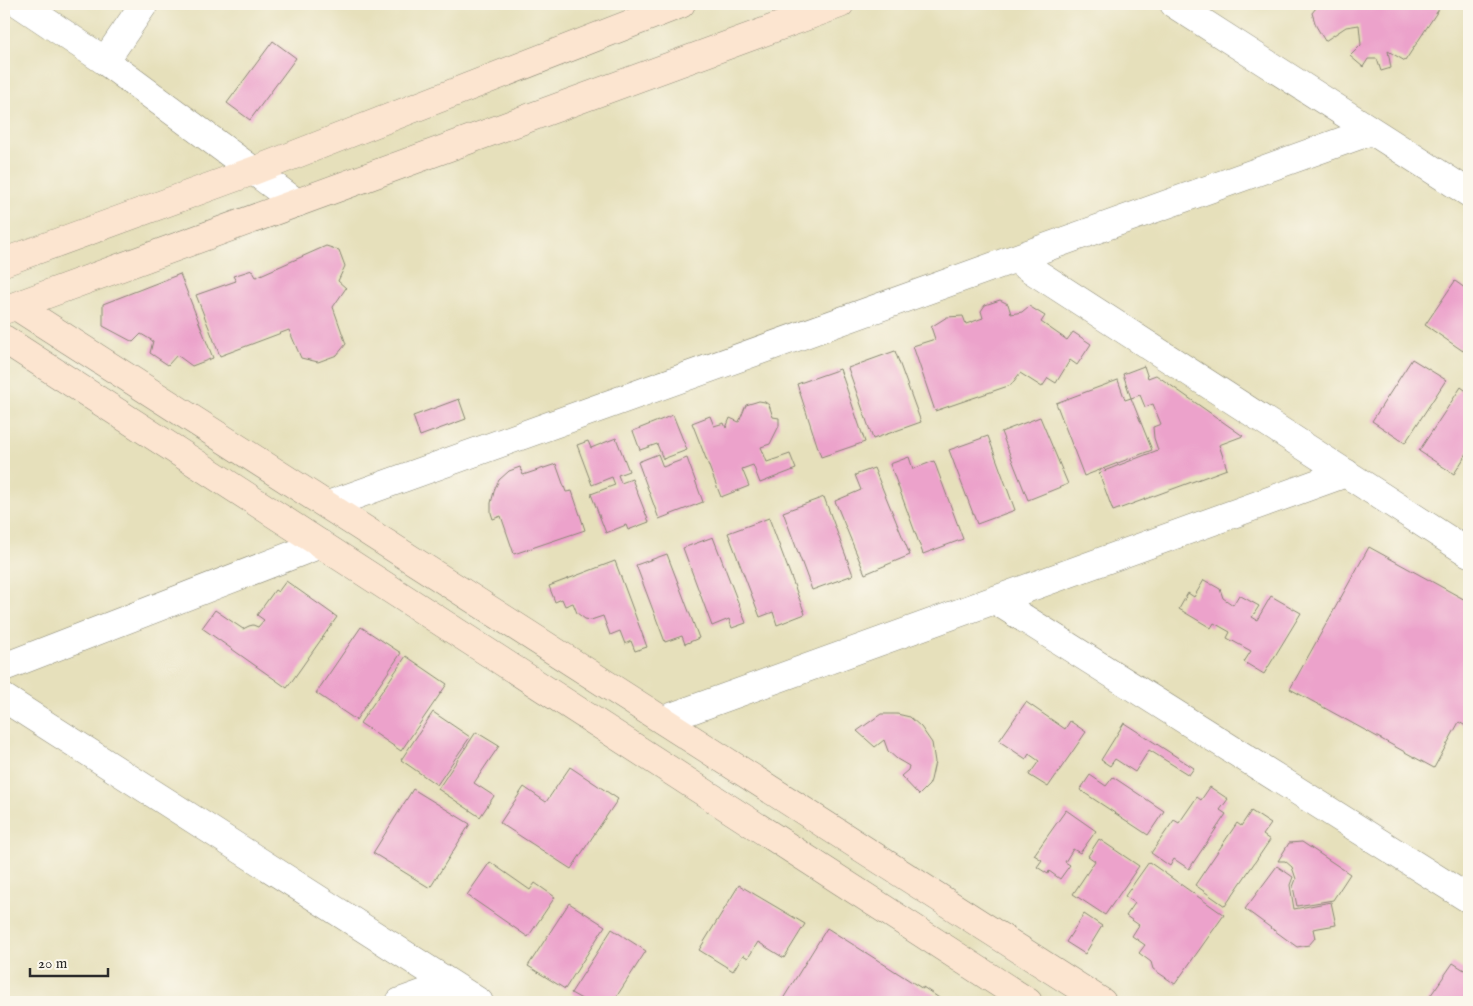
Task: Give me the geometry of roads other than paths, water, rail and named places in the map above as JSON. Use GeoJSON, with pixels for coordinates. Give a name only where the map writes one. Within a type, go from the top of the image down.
{"type":"FeatureCollection","features":[{"type":"Feature","properties":{"kind":"street"},"geometry":{"type":"LineString","coordinates":[[20,4],[104,61],[296,203]]}},
{"type":"Feature","properties":{"kind":"street"},"geometry":{"type":"LineString","coordinates":[[104,61],[144,4]]}},
{"type":"Feature","properties":{"kind":"street"},"geometry":{"type":"LineString","coordinates":[[4,262],[252,171],[681,4]]}},
{"type":"Feature","properties":{"kind":"street"},"geometry":{"type":"LineString","coordinates":[[10,308],[840,4]]}},
{"type":"Feature","properties":{"kind":"street"},"geometry":{"type":"LineString","coordinates":[[1174,4],[1469,194]]}},
{"type":"Feature","properties":{"kind":"street"},"geometry":{"type":"LineString","coordinates":[[328,505],[1371,131]]}},
{"type":"Feature","properties":{"kind":"street"},"geometry":{"type":"LineString","coordinates":[[1015,259],[1469,553]]}},
{"type":"Feature","properties":{"kind":"street"},"geometry":{"type":"LineString","coordinates":[[10,308],[328,505],[1102,1002]]}},
{"type":"Feature","properties":{"kind":"street"},"geometry":{"type":"LineString","coordinates":[[4,339],[1028,1002]]}},
{"type":"Feature","properties":{"kind":"street"},"geometry":{"type":"LineString","coordinates":[[663,720],[1346,473]]}},
{"type":"Feature","properties":{"kind":"street"},"geometry":{"type":"LineString","coordinates":[[4,667],[320,544]]}},
{"type":"Feature","properties":{"kind":"street"},"geometry":{"type":"LineString","coordinates":[[995,600],[1469,899]]}},
{"type":"Feature","properties":{"kind":"street"},"geometry":{"type":"LineString","coordinates":[[4,698],[479,1002]]}},
{"type":"Feature","properties":{"kind":"street"},"geometry":{"type":"LineString","coordinates":[[400,1002],[450,984]]}}]}
